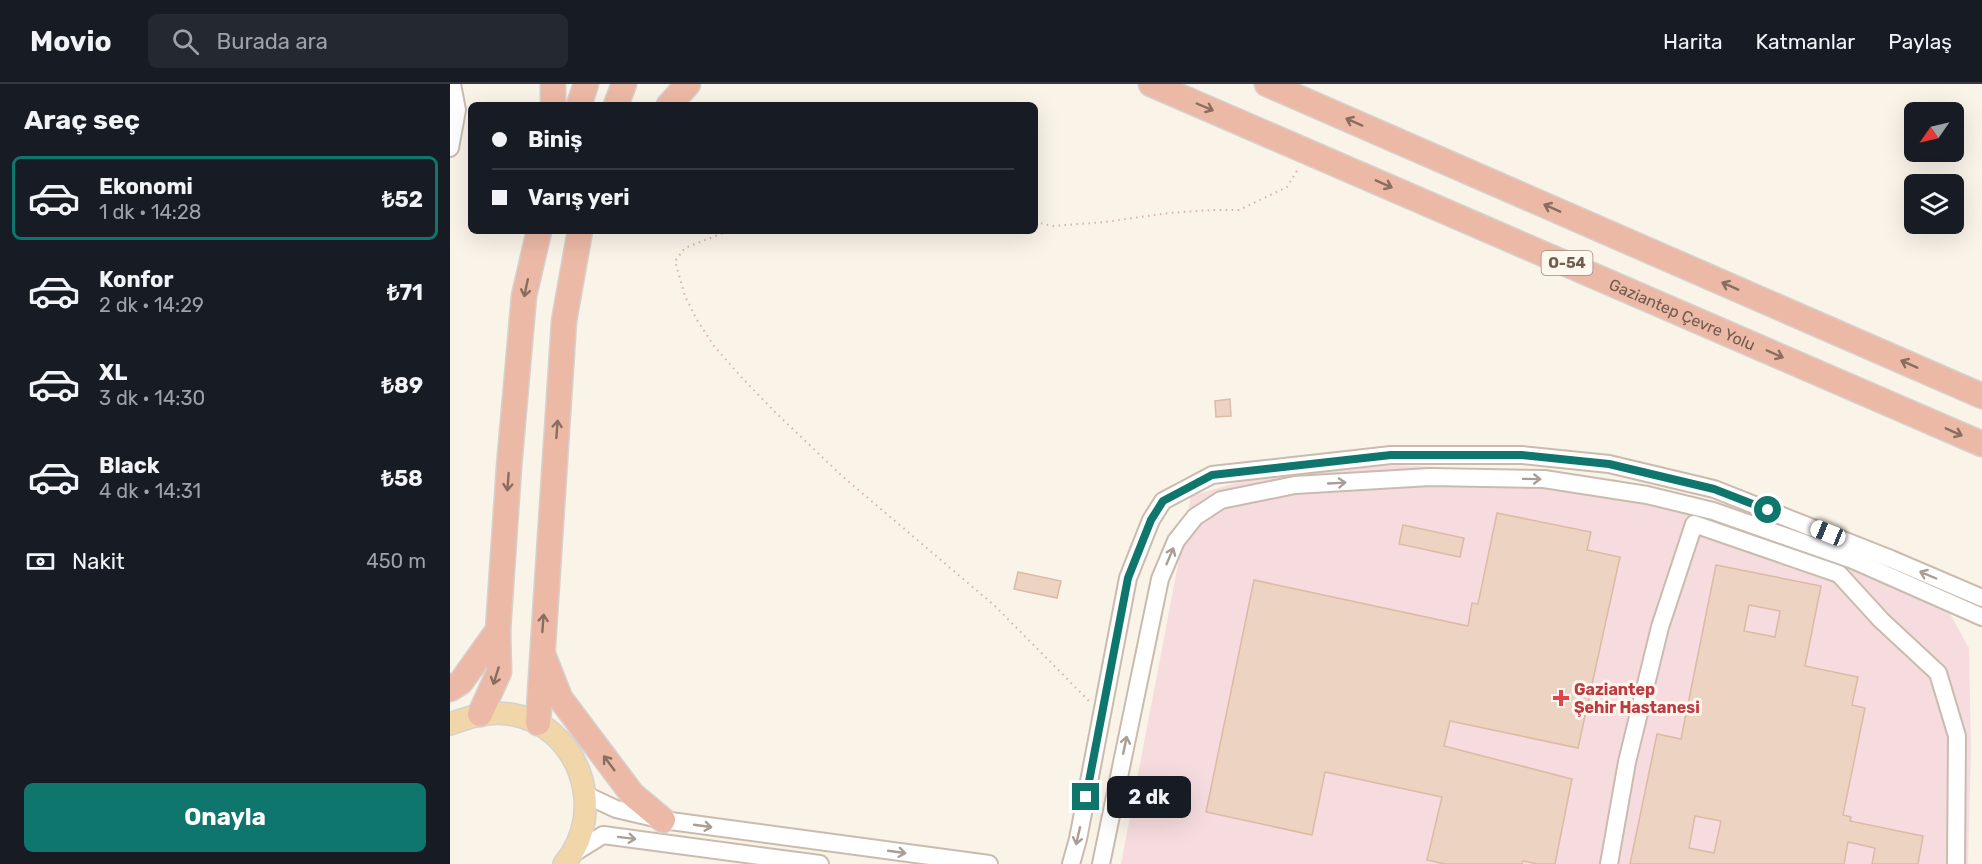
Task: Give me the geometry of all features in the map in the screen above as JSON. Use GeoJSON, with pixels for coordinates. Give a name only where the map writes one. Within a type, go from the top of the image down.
{"type":"FeatureCollection","features":[{"type":"Feature","properties":{"kind":"highway"},"geometry":{"type":"LineString","coordinates":[[552,102],[553,84]]}},
{"type":"Feature","properties":{"kind":"highway"},"geometry":{"type":"LineString","coordinates":[[580,102],[586,84]]}},
{"type":"Feature","properties":{"kind":"highway"},"geometry":{"type":"LineString","coordinates":[[617,102],[624,84]]}},
{"type":"Feature","properties":{"kind":"highway"},"geometry":{"type":"LineString","coordinates":[[672,102],[688,84]]}},
{"type":"Feature","properties":{"kind":"highway","name":"Gaziantep Çevre Yolu"},"geometry":{"type":"LineString","coordinates":[[1151,84],[1982,444]]}},
{"type":"Feature","properties":{"kind":"highway","name":"O-54"},"geometry":{"type":"LineString","coordinates":[[1267,84],[1982,396]]}},
{"type":"Feature","properties":{"kind":"highway"},"geometry":{"type":"LineString","coordinates":[[480,714],[499,672],[498,630],[524,296],[538,234]]}},
{"type":"Feature","properties":{"kind":"highway"},"geometry":{"type":"LineString","coordinates":[[538,723],[564,321],[579,234]]}},
{"type":"Feature","properties":{"kind":"highway"},"geometry":{"type":"LineString","coordinates":[[564,321],[594,234]]}},
{"type":"Feature","properties":{"kind":"highway"},"geometry":{"type":"LineString","coordinates":[[450,689],[461,682],[498,630]]}},
{"type":"Feature","properties":{"kind":"highway"},"geometry":{"type":"LineString","coordinates":[[542,650],[560,698],[632,794],[663,820]]}},
{"type":"Feature","properties":{"kind":"main road"},"geometry":{"type":"LineString","coordinates":[[450,724],[480,714],[509,714],[538,723],[561,742],[578,766],[586,795],[585,825],[569,858]]}},
{"type":"Feature","properties":{"kind":"street"},"geometry":{"type":"LineString","coordinates":[[450,148],[457,110],[452,84]]}},
{"type":"Feature","properties":{"kind":"street"},"geometry":{"type":"LineString","coordinates":[[1071,864],[1128,578],[1151,520],[1163,501],[1212,475],[1391,455],[1522,455],[1609,464],[1714,489],[1891,559],[1982,598]]}},
{"type":"Feature","properties":{"kind":"street"},"geometry":{"type":"LineString","coordinates":[[1101,864],[1160,579],[1176,541],[1195,518],[1221,500],[1295,485],[1430,477],[1544,479],[1635,493],[1713,511],[1853,560],[1982,617]]}},
{"type":"Feature","properties":{"kind":"street"},"geometry":{"type":"LineString","coordinates":[[1609,864],[1627,762],[1660,627],[1694,524],[1839,574],[1881,620],[1938,674],[1957,736],[1956,864]]}},
{"type":"Feature","properties":{"kind":"street"},"geometry":{"type":"LineString","coordinates":[[586,795],[616,809],[663,820],[989,864]]}},
{"type":"Feature","properties":{"kind":"street"},"geometry":{"type":"LineString","coordinates":[[569,858],[603,835],[820,864]]}},
{"type":"Feature","properties":{"kind":"path"},"geometry":{"type":"LineString","coordinates":[[1038,223],[1053,226],[1105,222],[1169,213],[1239,210],[1287,187],[1308,151]]}},
{"type":"Feature","properties":{"kind":"path"},"geometry":{"type":"LineString","coordinates":[[720,234],[685,248],[675,261],[690,309],[714,346],[808,444],[868,499],[995,606],[1102,714]]}},
{"type":"Feature","properties":{"kind":"shaded area","name":"Gaziantep Şehir Hastanesi"},"geometry":{"type":"Polygon","coordinates":[[[1395,465],[1578,477],[1706,502],[1941,598],[1969,648],[1971,749],[1968,864],[1121,864],[1191,496],[1252,478],[1395,465]]]}},
{"type":"Feature","properties":{"kind":"building"},"geometry":{"type":"Polygon","coordinates":[[[1230,399],[1231,416],[1216,417],[1215,401],[1230,399]]]}},
{"type":"Feature","properties":{"kind":"building"},"geometry":{"type":"Polygon","coordinates":[[[1497,513],[1591,532],[1587,550],[1620,557],[1578,748],[1450,721],[1444,746],[1572,779],[1555,864],[1523,861],[1522,864],[1445,864],[1427,860],[1442,797],[1325,772],[1312,835],[1206,812],[1254,580],[1468,626],[1472,603],[1478,604],[1497,513]]]}},
{"type":"Feature","properties":{"kind":"building"},"geometry":{"type":"Polygon","coordinates":[[[1403,525],[1464,538],[1460,557],[1399,544],[1403,525]]]}},
{"type":"Feature","properties":{"kind":"building"},"geometry":{"type":"Polygon","coordinates":[[[1716,565],[1821,586],[1805,666],[1858,677],[1852,705],[1865,708],[1843,815],[1851,817],[1850,821],[1923,836],[1918,864],[1872,864],[1875,848],[1848,842],[1844,864],[1630,864],[1657,734],[1681,739],[1716,565]],[[1749,605],[1744,631],[1775,637],[1780,611],[1749,605]],[[1695,816],[1689,848],[1714,853],[1721,821],[1695,816]]]}},
{"type":"Feature","properties":{"kind":"building"},"geometry":{"type":"Polygon","coordinates":[[[1018,572],[1061,581],[1057,598],[1014,589],[1018,572]]]}},
{"type":"Feature","properties":{"kind":"place","name":"Gaziantep Şehir Hastanesi"},"geometry":{"type":"Point","coordinates":[1561,698]}},
{"type":"Feature","properties":{"kind":"route"},"geometry":{"type":"LineString","coordinates":[[1086,797],[1128,578],[1151,520],[1163,501],[1212,475],[1391,455],[1522,455],[1609,464],[1714,489],[1768,510]]}}]}
